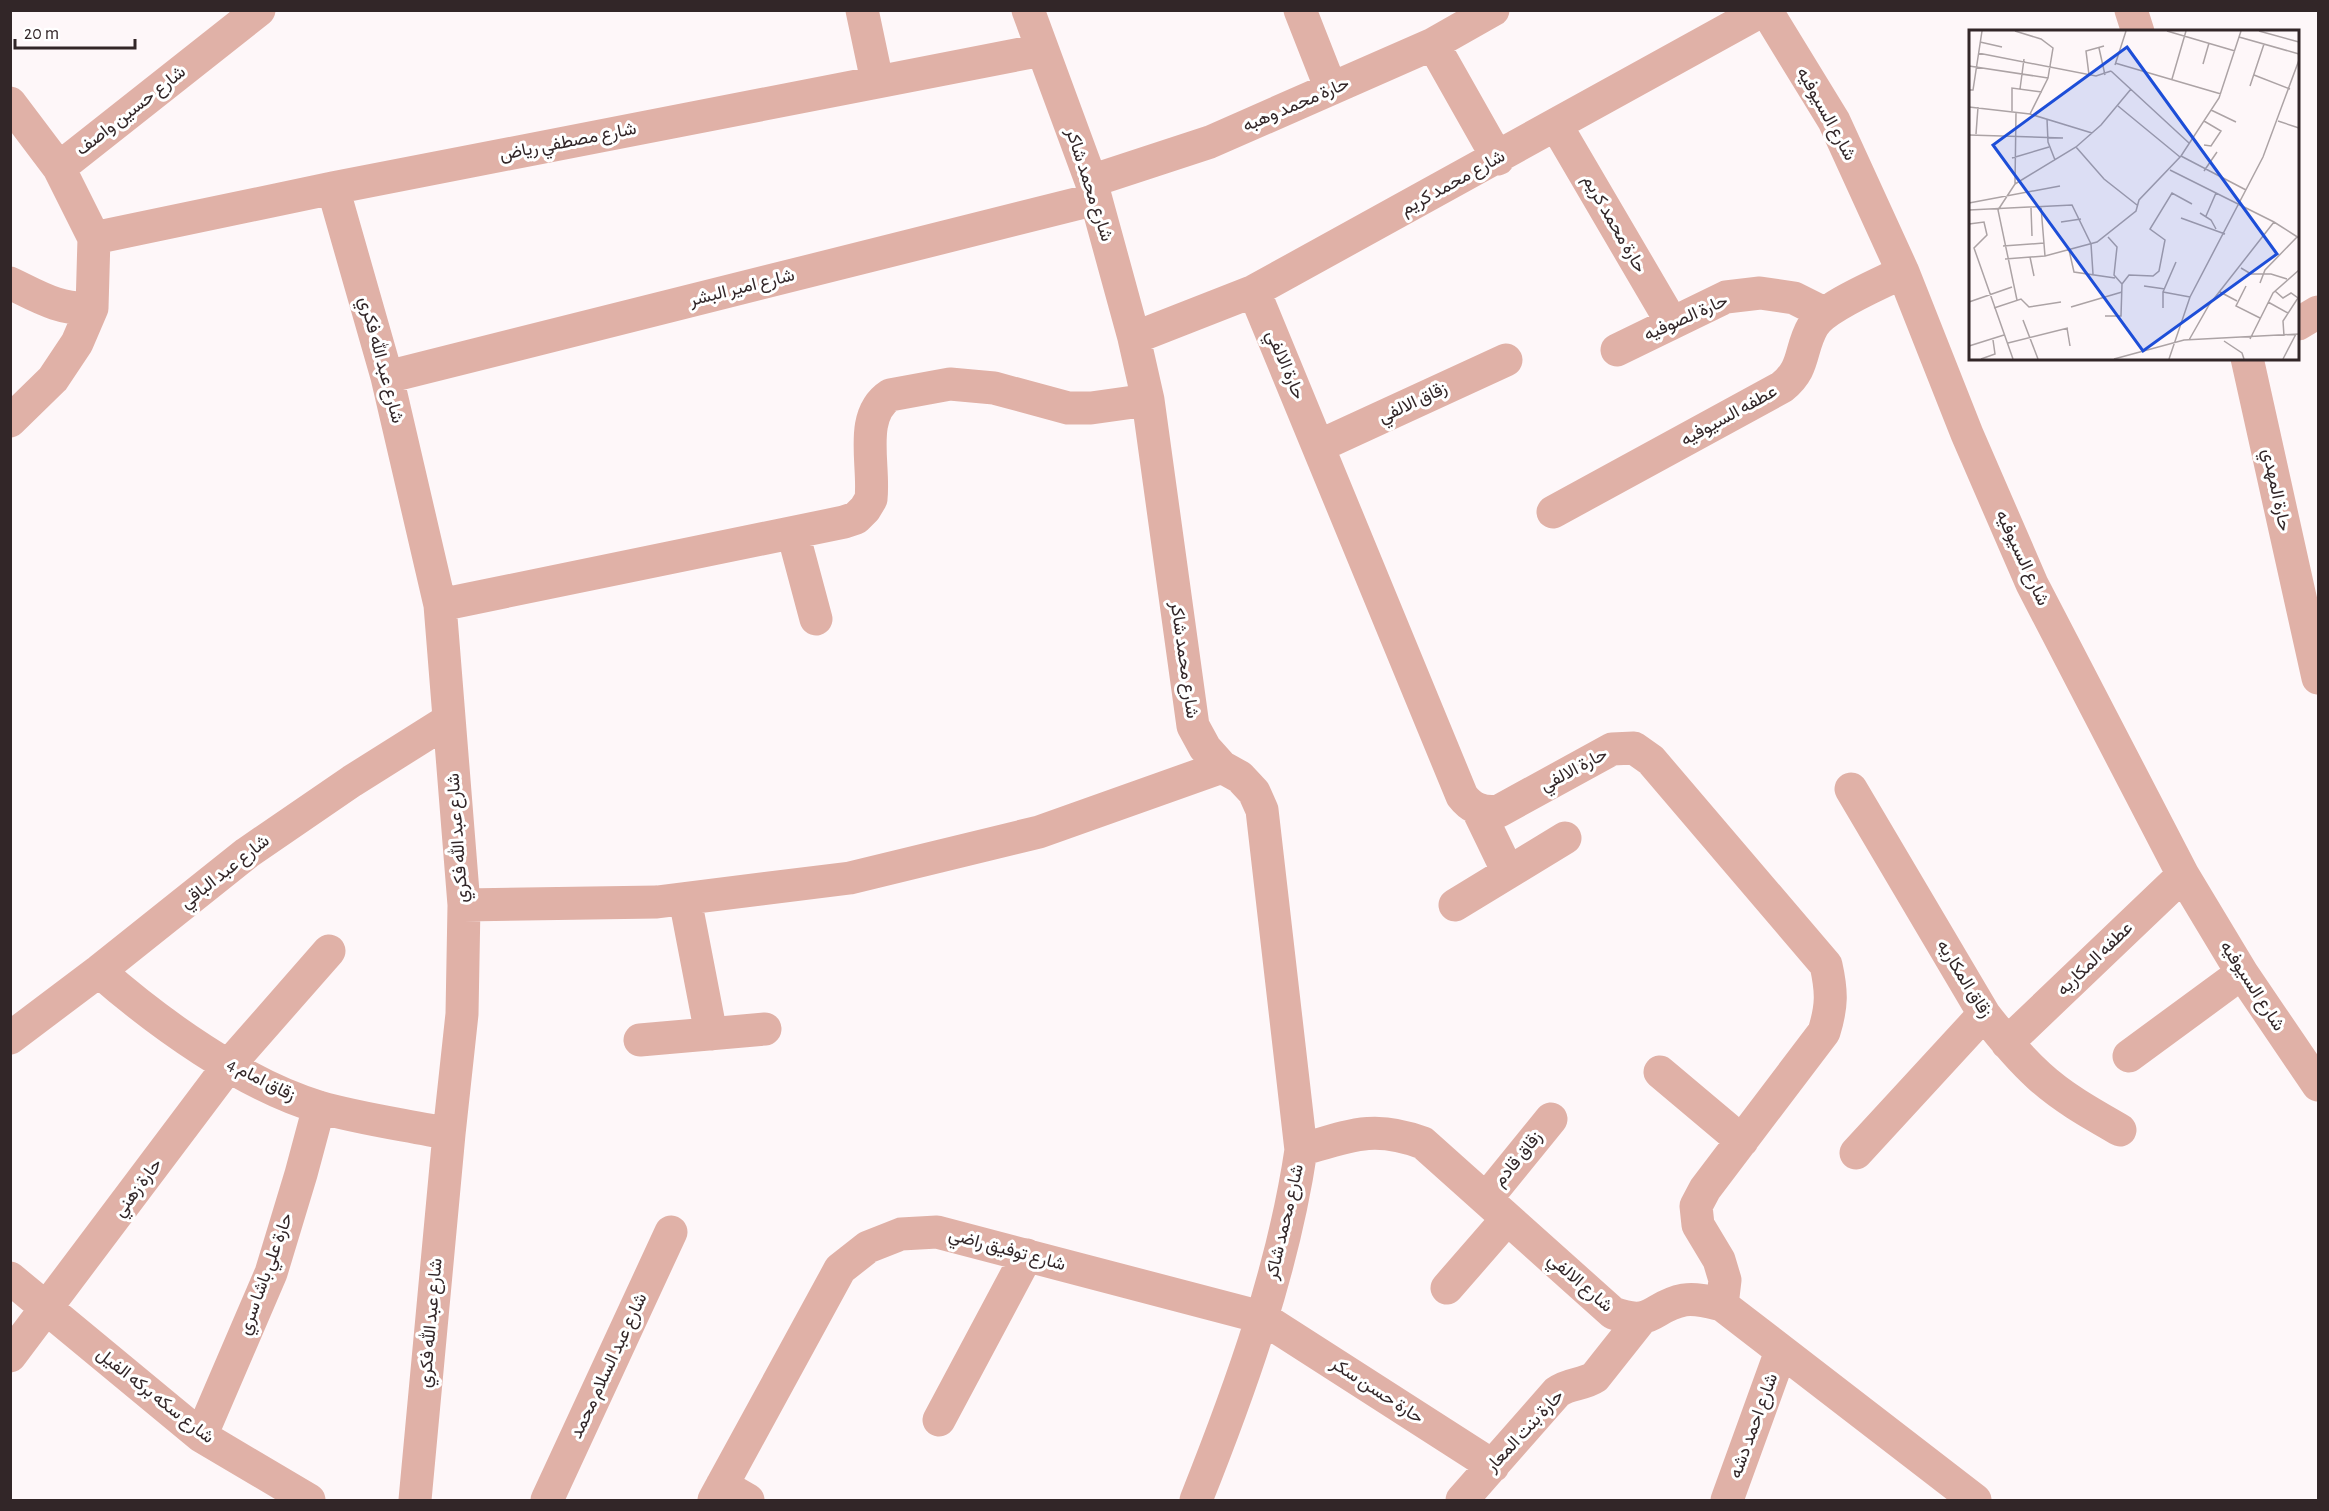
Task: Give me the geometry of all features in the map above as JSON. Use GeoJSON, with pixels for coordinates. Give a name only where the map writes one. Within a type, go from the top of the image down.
{"type":"FeatureCollection","features":[{"type":"Feature","properties":{"kind":"street","name":"شارع حسين واصف"},"geometry":{"type":"LineString","coordinates":[[59,168],[259,10]]}},
{"type":"Feature","properties":{"kind":"street"},"geometry":{"type":"LineString","coordinates":[[862,10],[878,81]]}},
{"type":"Feature","properties":{"kind":"street","name":"شارع محمد شاكر"},"geometry":{"type":"LineString","coordinates":[[1028,10],[1094,190],[1134,338],[1148,400],[1193,726],[1205,748],[1222,767],[1240,777],[1254,792],[1262,810],[1301,1150],[1295,1189],[1277,1265],[1235,1401],[1196,1500]]}},
{"type":"Feature","properties":{"kind":"street"},"geometry":{"type":"LineString","coordinates":[[1300,10],[1331,89]]}},
{"type":"Feature","properties":{"kind":"street","name":"حارة محمد وهبه"},"geometry":{"type":"LineString","coordinates":[[1094,190],[1433,44],[1492,10]]}},
{"type":"Feature","properties":{"kind":"street","name":"شارع محمد كريم"},"geometry":{"type":"LineString","coordinates":[[1134,338],[1254,291],[1498,159],[1765,10]]}},
{"type":"Feature","properties":{"kind":"street","name":"شارع السيوفيه"},"geometry":{"type":"LineString","coordinates":[[1765,10],[1834,121],[1903,272],[1967,434],[2032,584],[2183,876],[2242,973],[2319,1085]]}},
{"type":"Feature","properties":{"kind":"street"},"geometry":{"type":"LineString","coordinates":[[2131,10],[2137,30]]}},
{"type":"Feature","properties":{"kind":"street"},"geometry":{"type":"LineString","coordinates":[[1433,44],[1498,159]]}},
{"type":"Feature","properties":{"kind":"street","name":"شارع مصطفي رياض"},"geometry":{"type":"LineString","coordinates":[[94,238],[333,188],[1042,50]]}},
{"type":"Feature","properties":{"kind":"street"},"geometry":{"type":"LineString","coordinates":[[10,103],[59,168],[94,238],[92,308],[77,343],[53,379],[10,421]]}},
{"type":"Feature","properties":{"kind":"street","name":"حارة محمد كريم"},"geometry":{"type":"LineString","coordinates":[[1556,125],[1672,323]]}},
{"type":"Feature","properties":{"kind":"street","name":"شارع عبد الله فكري"},"geometry":{"type":"LineString","coordinates":[[333,188],[387,377],[440,605],[464,905],[462,1014],[415,1500]]}},
{"type":"Feature","properties":{"kind":"street","name":"شارع امير البشر"},"geometry":{"type":"LineString","coordinates":[[387,377],[1094,190]]}},
{"type":"Feature","properties":{"kind":"street","name":"عطفه السيوفيه"},"geometry":{"type":"LineString","coordinates":[[1553,512],[1782,387],[1792,379],[1799,368],[1806,340],[1813,325],[1824,312],[1903,272]]}},
{"type":"Feature","properties":{"kind":"street"},"geometry":{"type":"LineString","coordinates":[[10,283],[59,306],[78,309],[92,308]]}},
{"type":"Feature","properties":{"kind":"street","name":"حارة الالفي"},"geometry":{"type":"LineString","coordinates":[[1254,291],[1462,795],[1468,804],[1478,810],[1499,811],[1612,749],[1634,748],[1651,760],[1826,965],[1831,987],[1831,1010],[1824,1032],[1705,1189],[1696,1206],[1698,1225],[1719,1260],[1725,1280],[1722,1305]]}},
{"type":"Feature","properties":{"kind":"street","name":"حارة الصوفيه"},"geometry":{"type":"LineString","coordinates":[[1617,350],[1726,297],[1760,293],[1794,298],[1824,312]]}},
{"type":"Feature","properties":{"kind":"street"},"geometry":{"type":"LineString","coordinates":[[2299,323],[2319,312]]}},
{"type":"Feature","properties":{"kind":"street","name":"زقاق الالفي"},"geometry":{"type":"LineString","coordinates":[[1319,446],[1506,360]]}},
{"type":"Feature","properties":{"kind":"street","name":"حارة المهدي"},"geometry":{"type":"LineString","coordinates":[[2247,360],[2312,621],[2319,678]]}},
{"type":"Feature","properties":{"kind":"street"},"geometry":{"type":"LineString","coordinates":[[440,605],[856,518],[871,499],[873,486],[872,416],[882,400],[890,395],[950,384],[994,388],[1068,408],[1091,408],[1148,400]]}},
{"type":"Feature","properties":{"kind":"street"},"geometry":{"type":"LineString","coordinates":[[793,533],[816,619]]}},
{"type":"Feature","properties":{"kind":"street","name":"شارع عبد الباقي"},"geometry":{"type":"LineString","coordinates":[[10,1038],[99,971],[247,853],[352,781],[449,720]]}},
{"type":"Feature","properties":{"kind":"street"},"geometry":{"type":"LineString","coordinates":[[464,905],[657,902],[850,878],[1039,832],[1222,767]]}},
{"type":"Feature","properties":{"kind":"street","name":"زقاق المكاريه"},"geometry":{"type":"LineString","coordinates":[[1851,789],[1984,1014],[2007,1043],[2040,1077],[2078,1106],[2120,1130]]}},
{"type":"Feature","properties":{"kind":"street"},"geometry":{"type":"LineString","coordinates":[[1478,810],[1508,872]]}},
{"type":"Feature","properties":{"kind":"street"},"geometry":{"type":"LineString","coordinates":[[1455,905],[1565,838]]}},
{"type":"Feature","properties":{"kind":"street","name":"عطفه المكاريه"},"geometry":{"type":"LineString","coordinates":[[2007,1043],[2183,876]]}},
{"type":"Feature","properties":{"kind":"street"},"geometry":{"type":"LineString","coordinates":[[686,899],[711,1034]]}},
{"type":"Feature","properties":{"kind":"street","name":"حارة زهني"},"geometry":{"type":"LineString","coordinates":[[10,1356],[47,1310],[229,1065],[329,951]]}},
{"type":"Feature","properties":{"kind":"street","name":"زقاق امام 4"},"geometry":{"type":"LineString","coordinates":[[99,971],[128,996],[176,1031],[229,1065],[273,1089],[319,1107],[449,1134]]}},
{"type":"Feature","properties":{"kind":"street"},"geometry":{"type":"LineString","coordinates":[[2129,1056],[2242,973]]}},
{"type":"Feature","properties":{"kind":"street"},"geometry":{"type":"LineString","coordinates":[[1856,1153],[1984,1014]]}},
{"type":"Feature","properties":{"kind":"street"},"geometry":{"type":"LineString","coordinates":[[640,1040],[765,1029]]}},
{"type":"Feature","properties":{"kind":"street"},"geometry":{"type":"LineString","coordinates":[[1660,1072],[1742,1141]]}},
{"type":"Feature","properties":{"kind":"street","name":"حارة علي باشا سري"},"geometry":{"type":"LineString","coordinates":[[201,1436],[271,1273],[319,1107]]}},
{"type":"Feature","properties":{"kind":"street","name":"زقاق قادم"},"geometry":{"type":"LineString","coordinates":[[1447,1288],[1551,1119]]}},
{"type":"Feature","properties":{"kind":"street","name":"شارع الالفي"},"geometry":{"type":"LineString","coordinates":[[1301,1150],[1351,1136],[1376,1132],[1400,1134],[1423,1143],[1612,1313],[1626,1318],[1641,1319]]}},
{"type":"Feature","properties":{"kind":"street","name":"شارع عبد السلام محمد"},"geometry":{"type":"LineString","coordinates":[[547,1500],[671,1232]]}},
{"type":"Feature","properties":{"kind":"street","name":"شارع توفيق راضي"},"geometry":{"type":"LineString","coordinates":[[728,1495],[840,1269],[868,1247],[901,1234],[937,1232],[1261,1317]]}},
{"type":"Feature","properties":{"kind":"street"},"geometry":{"type":"LineString","coordinates":[[939,1420],[1028,1256]]}},
{"type":"Feature","properties":{"kind":"street","name":"شارع سكه بركه الفيل"},"geometry":{"type":"LineString","coordinates":[[10,1278],[201,1436],[309,1500]]}},
{"type":"Feature","properties":{"kind":"street"},"geometry":{"type":"LineString","coordinates":[[1641,1319],[1656,1314],[1668,1305],[1686,1300],[1704,1300],[1722,1305],[1781,1351],[1943,1491],[1975,1500]]}},
{"type":"Feature","properties":{"kind":"street","name":"حارة حسن سكر"},"geometry":{"type":"LineString","coordinates":[[1261,1317],[1493,1466]]}},
{"type":"Feature","properties":{"kind":"street","name":"حارة بنت المعار"},"geometry":{"type":"LineString","coordinates":[[1462,1500],[1557,1392],[1565,1386],[1589,1381],[1595,1377],[1641,1319]]}},
{"type":"Feature","properties":{"kind":"street","name":"شارع احمد دشه"},"geometry":{"type":"LineString","coordinates":[[1726,1500],[1781,1351]]}}]}
